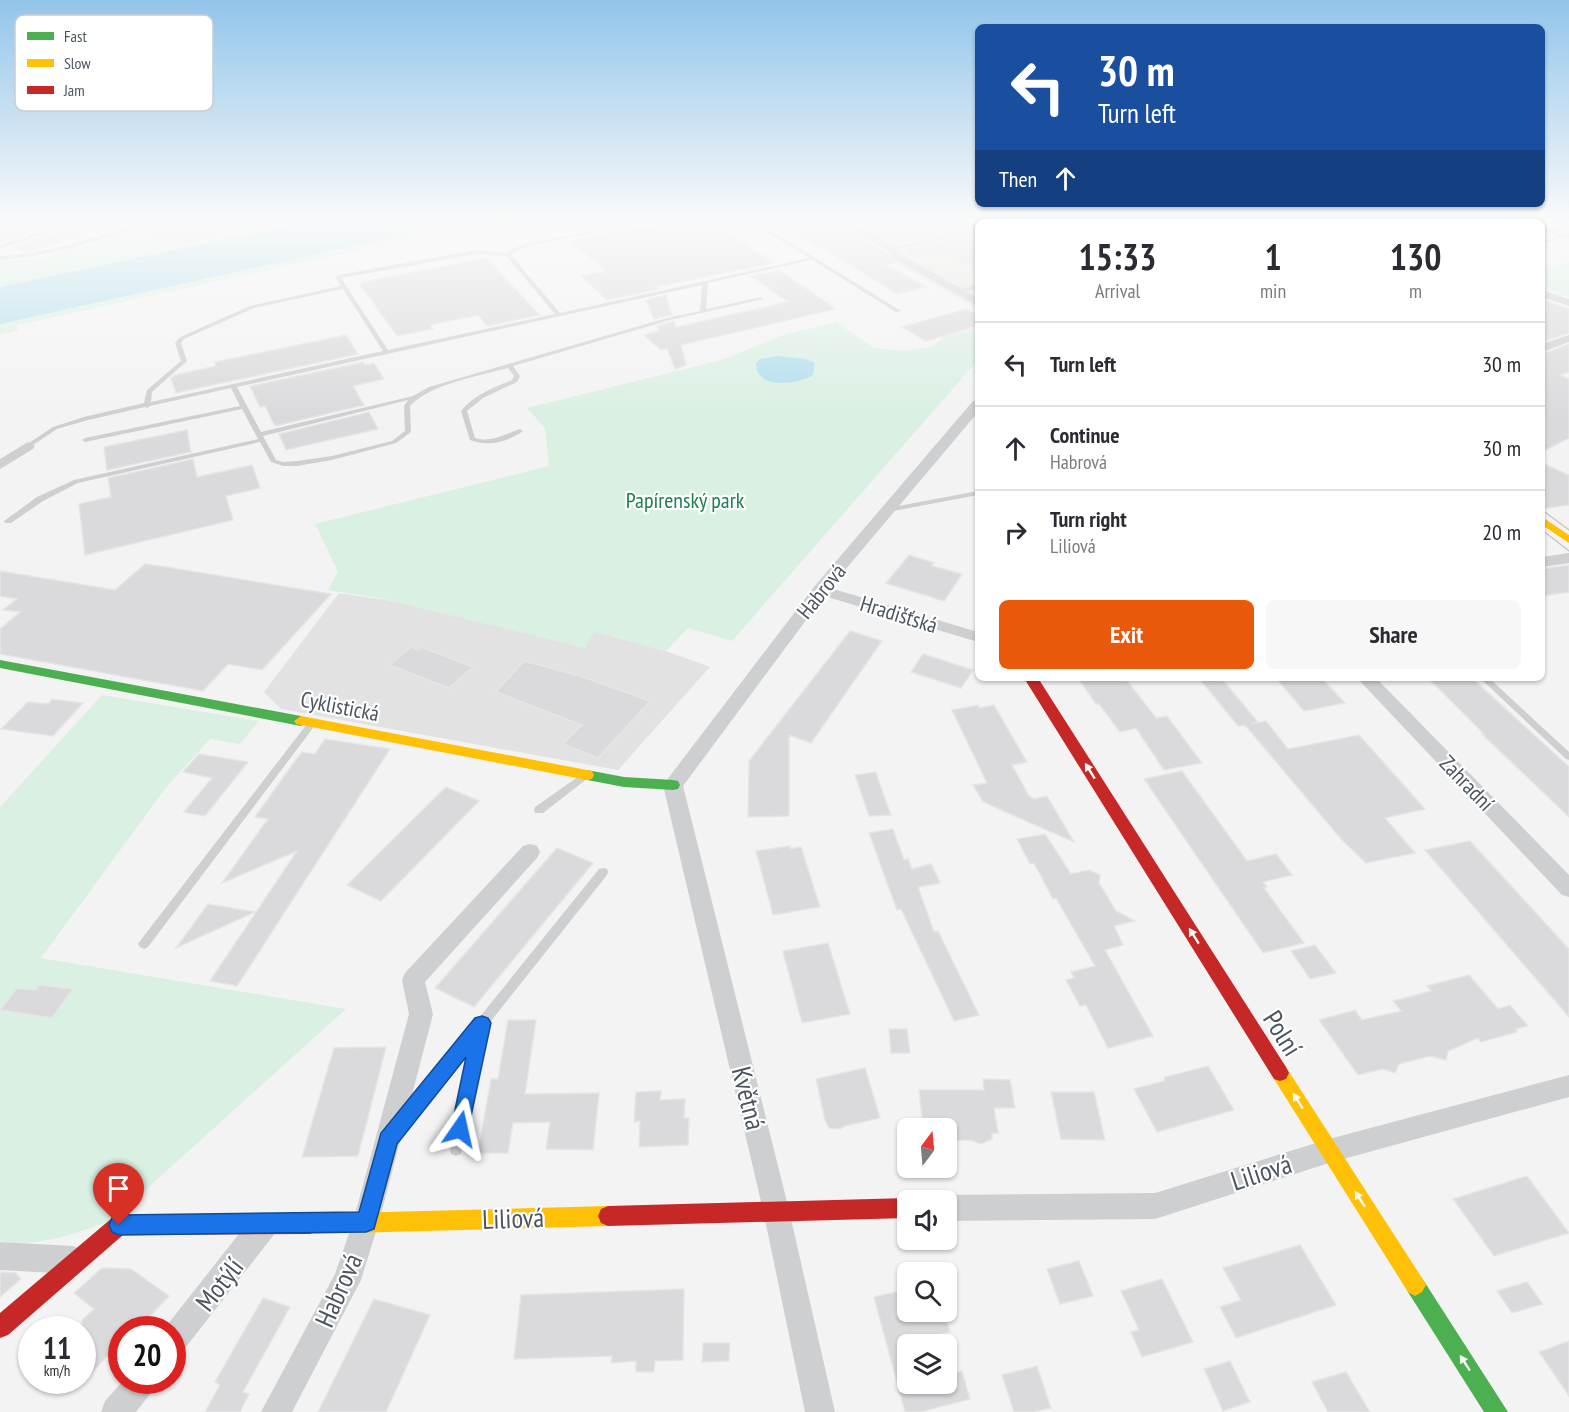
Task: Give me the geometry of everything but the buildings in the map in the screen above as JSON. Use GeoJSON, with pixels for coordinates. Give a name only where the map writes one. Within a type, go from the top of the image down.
{"type":"FeatureCollection","features":[{"type":"Feature","properties":{"kind":"street"},"geometry":{"type":"LineString","coordinates":[[946,285],[975,301]]}},
{"type":"Feature","properties":{"kind":"street"},"geometry":{"type":"LineString","coordinates":[[1545,293],[1569,303]]}},
{"type":"Feature","properties":{"kind":"street"},"geometry":{"type":"LineString","coordinates":[[1545,347],[1569,338]]}},
{"type":"Feature","properties":{"kind":"street","name":"Habrová"},"geometry":{"type":"LineString","coordinates":[[673,784],[820,590],[975,408]]}},
{"type":"Feature","properties":{"kind":"street"},"geometry":{"type":"LineString","coordinates":[[0,465],[28,446]]}},
{"type":"Feature","properties":{"kind":"street"},"geometry":{"type":"LineString","coordinates":[[1545,522],[1569,540]]}},
{"type":"Feature","properties":{"kind":"street"},"geometry":{"type":"LineString","coordinates":[[1545,562],[1569,558]]}},
{"type":"Feature","properties":{"kind":"street","name":"Hradišťská"},"geometry":{"type":"LineString","coordinates":[[820,590],[975,637]]}},
{"type":"Feature","properties":{"kind":"street","name":"Cyklistická"},"geometry":{"type":"LineString","coordinates":[[0,664],[624,782],[673,784]]}},
{"type":"Feature","properties":{"kind":"street","name":"Polní"},"geometry":{"type":"LineString","coordinates":[[1033,681],[1329,1151],[1497,1412]]}},
{"type":"Feature","properties":{"kind":"street","name":"Zahradní"},"geometry":{"type":"LineString","coordinates":[[1369,681],[1569,889]]}},
{"type":"Feature","properties":{"kind":"street","name":"Květná"},"geometry":{"type":"LineString","coordinates":[[673,784],[776,1210],[820,1412]]}},
{"type":"Feature","properties":{"kind":"street","name":"Habrová"},"geometry":{"type":"LineString","coordinates":[[276,1412],[347,1280],[366,1222],[421,1014],[413,980],[530,852]]}},
{"type":"Feature","properties":{"kind":"street","name":"Liliová"},"geometry":{"type":"LineString","coordinates":[[957,1208],[1155,1206],[1329,1151],[1569,1086]]}},
{"type":"Feature","properties":{"kind":"street","name":"Liliová"},"geometry":{"type":"LineString","coordinates":[[76,1260],[119,1225],[264,1225],[776,1210],[897,1209]]}},
{"type":"Feature","properties":{"kind":"street","name":"Motýlí"},"geometry":{"type":"LineString","coordinates":[[186,1324],[264,1225]]}},
{"type":"Feature","properties":{"kind":"street"},"geometry":{"type":"LineString","coordinates":[[0,1256],[76,1260]]}},
{"type":"Feature","properties":{"kind":"street"},"geometry":{"type":"LineString","coordinates":[[0,1328],[76,1260]]}},
{"type":"Feature","properties":{"kind":"street"},"geometry":{"type":"LineString","coordinates":[[116,1412],[131,1394]]}},
{"type":"Feature","properties":{"kind":"lane"},"geometry":{"type":"LineString","coordinates":[[533,285],[558,314]]}},
{"type":"Feature","properties":{"kind":"lane"},"geometry":{"type":"LineString","coordinates":[[28,446],[55,428],[86,418],[692,285]]}},
{"type":"Feature","properties":{"kind":"lane"},"geometry":{"type":"LineString","coordinates":[[703,312],[705,285]]}},
{"type":"Feature","properties":{"kind":"lane"},"geometry":{"type":"LineString","coordinates":[[856,285],[898,311]]}},
{"type":"Feature","properties":{"kind":"lane"},"geometry":{"type":"LineString","coordinates":[[147,406],[149,391],[184,362],[178,343],[182,338],[252,307],[344,287],[386,352]]}},
{"type":"Feature","properties":{"kind":"lane"},"geometry":{"type":"LineString","coordinates":[[957,291],[975,287]]}},
{"type":"Feature","properties":{"kind":"lane"},"geometry":{"type":"LineString","coordinates":[[8,520],[40,499],[76,481],[415,397],[451,381],[703,312],[761,299]]}},
{"type":"Feature","properties":{"kind":"lane"},"geometry":{"type":"LineString","coordinates":[[509,365],[517,376],[515,381],[481,396],[471,402],[464,411],[472,439],[479,442],[490,443],[520,431]]}},
{"type":"Feature","properties":{"kind":"lane"},"geometry":{"type":"LineString","coordinates":[[233,386],[273,461],[281,465],[301,464],[394,442],[408,432],[407,406],[415,397]]}},
{"type":"Feature","properties":{"kind":"lane"},"geometry":{"type":"LineString","coordinates":[[85,440],[244,407]]}},
{"type":"Feature","properties":{"kind":"lane"},"geometry":{"type":"LineString","coordinates":[[888,510],[975,494]]}},
{"type":"Feature","properties":{"kind":"lane"},"geometry":{"type":"LineString","coordinates":[[1487,681],[1569,757]]}},
{"type":"Feature","properties":{"kind":"lane"},"geometry":{"type":"LineString","coordinates":[[144,944],[314,722]]}},
{"type":"Feature","properties":{"kind":"lane"},"geometry":{"type":"LineString","coordinates":[[539,810],[587,775]]}},
{"type":"Feature","properties":{"kind":"lane"},"geometry":{"type":"LineString","coordinates":[[388,1140],[603,872]]}},
{"type":"Feature","properties":{"kind":"lane"},"geometry":{"type":"LineString","coordinates":[[456,1150],[482,1023]]}},
{"type":"Feature","properties":{"kind":"shaded area"},"geometry":{"type":"Polygon","coordinates":[[[934,285],[975,285],[975,307],[934,285]]]}},
{"type":"Feature","properties":{"kind":"shaded area"},"geometry":{"type":"Polygon","coordinates":[[[339,593],[594,631],[666,651],[710,667],[618,770],[281,709],[264,692],[339,593]]]}},
{"type":"Feature","properties":{"kind":"green space"},"geometry":{"type":"Polygon","coordinates":[[[177,285],[201,285],[17,325],[18,330],[0,335],[0,324],[177,285]]]}},
{"type":"Feature","properties":{"kind":"green space"},"geometry":{"type":"Polygon","coordinates":[[[1545,285],[1569,285],[1569,297],[1545,289],[1545,285]]]}},
{"type":"Feature","properties":{"kind":"green space","name":"Papírenský park"},"geometry":{"type":"Polygon","coordinates":[[[836,322],[874,348],[903,351],[933,346],[946,335],[975,330],[975,363],[732,641],[688,628],[666,651],[594,632],[585,648],[384,599],[328,590],[338,572],[315,524],[549,466],[545,428],[527,408],[721,360],[783,335],[836,322]]]}},
{"type":"Feature","properties":{"kind":"green space"},"geometry":{"type":"Polygon","coordinates":[[[102,695],[259,721],[240,744],[210,739],[165,789],[41,958],[346,1009],[112,1220],[42,1241],[14,1243],[0,1241],[0,807],[102,695]]]}},
{"type":"Feature","properties":{"kind":"water"},"geometry":{"type":"Polygon","coordinates":[[[10,285],[177,285],[0,324],[0,287],[10,285]]]}},
{"type":"Feature","properties":{"kind":"water"},"geometry":{"type":"Polygon","coordinates":[[[777,356],[805,359],[815,363],[813,375],[788,383],[778,383],[763,378],[758,372],[756,363],[760,359],[777,356]]]}},
{"type":"Feature","properties":{"kind":"tram line"},"geometry":{"type":"LineString","coordinates":[[1545,512],[1569,530]]}},
{"type":"Feature","properties":{"kind":"tram line"},"geometry":{"type":"LineString","coordinates":[[1545,532],[1569,551]]}},
{"type":"Feature","properties":{"kind":"traffic: fast"},"geometry":{"type":"LineString","coordinates":[[0,664],[301,721]]}},
{"type":"Feature","properties":{"kind":"traffic: fast"},"geometry":{"type":"LineString","coordinates":[[587,775],[624,782],[673,785]]}},
{"type":"Feature","properties":{"kind":"traffic: fast"},"geometry":{"type":"LineString","coordinates":[[1415,1285],[1497,1412]]}},
{"type":"Feature","properties":{"kind":"traffic: slow"},"geometry":{"type":"LineString","coordinates":[[1545,522],[1569,540]]}},
{"type":"Feature","properties":{"kind":"traffic: slow"},"geometry":{"type":"LineString","coordinates":[[301,721],[587,775]]}},
{"type":"Feature","properties":{"kind":"traffic: slow"},"geometry":{"type":"LineString","coordinates":[[1280,1073],[1415,1285]]}},
{"type":"Feature","properties":{"kind":"traffic: slow"},"geometry":{"type":"LineString","coordinates":[[310,1224],[608,1216]]}},
{"type":"Feature","properties":{"kind":"traffic: jam"},"geometry":{"type":"LineString","coordinates":[[1033,681],[1280,1073]]}},
{"type":"Feature","properties":{"kind":"traffic: jam"},"geometry":{"type":"LineString","coordinates":[[608,1216],[897,1208]]}},
{"type":"Feature","properties":{"kind":"traffic: jam"},"geometry":{"type":"LineString","coordinates":[[0,1327],[119,1225],[310,1224]]}},
{"type":"Feature","properties":{"kind":"route"},"geometry":{"type":"LineString","coordinates":[[119,1225],[366,1222],[388,1140],[482,1023],[460,1129]]}}]}
